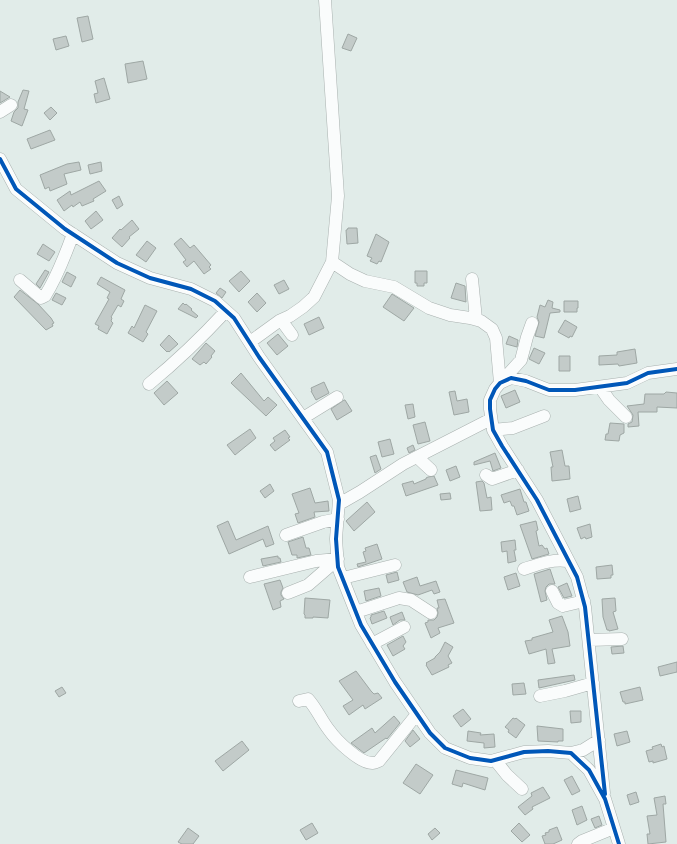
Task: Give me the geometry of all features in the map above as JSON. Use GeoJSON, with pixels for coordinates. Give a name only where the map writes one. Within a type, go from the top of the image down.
{"type":"FeatureCollection","features":[{"type":"Feature","properties":{"kind":"street"},"geometry":{"type":"LineString","coordinates":[[250,342],[281,320],[303,307],[314,297],[332,262],[338,196],[325,0]]}},
{"type":"Feature","properties":{"kind":"street"},"geometry":{"type":"LineString","coordinates":[[0,112],[11,105]]}},
{"type":"Feature","properties":{"kind":"street"},"geometry":{"type":"LineString","coordinates":[[0,160],[16,188],[73,234],[117,263],[150,278],[191,289],[216,301],[234,318],[327,452],[339,500],[336,539],[338,567],[361,625],[395,682],[430,733],[445,748],[470,758],[491,761],[524,752],[548,751],[571,753],[583,750],[599,740]]}},
{"type":"Feature","properties":{"kind":"street"},"geometry":{"type":"LineString","coordinates":[[0,184],[8,174]]}},
{"type":"Feature","properties":{"kind":"street"},"geometry":{"type":"LineString","coordinates":[[20,280],[41,298],[45,296],[52,285],[73,234]]}},
{"type":"Feature","properties":{"kind":"street"},"geometry":{"type":"LineString","coordinates":[[332,262],[350,274],[364,280],[394,287],[429,308],[450,315],[481,321],[492,329],[496,338],[500,383]]}},
{"type":"Feature","properties":{"kind":"street"},"geometry":{"type":"LineString","coordinates":[[472,279],[476,320]]}},
{"type":"Feature","properties":{"kind":"street"},"geometry":{"type":"LineString","coordinates":[[149,384],[177,361],[226,311]]}},
{"type":"Feature","properties":{"kind":"street"},"geometry":{"type":"LineString","coordinates":[[281,320],[292,335]]}},
{"type":"Feature","properties":{"kind":"street"},"geometry":{"type":"LineString","coordinates":[[532,323],[521,360],[495,389],[490,400],[492,425],[537,500],[577,578],[584,601],[605,799],[619,844]]}},
{"type":"Feature","properties":{"kind":"street"},"geometry":{"type":"LineString","coordinates":[[500,383],[511,378],[526,381],[549,390],[575,390],[627,383],[648,373],[677,369]]}},
{"type":"Feature","properties":{"kind":"street"},"geometry":{"type":"LineString","coordinates":[[600,387],[609,400],[626,417]]}},
{"type":"Feature","properties":{"kind":"street"},"geometry":{"type":"LineString","coordinates":[[303,418],[337,397]]}},
{"type":"Feature","properties":{"kind":"street"},"geometry":{"type":"LineString","coordinates":[[339,504],[403,464],[417,457],[492,425],[513,428],[544,416]]}},
{"type":"Feature","properties":{"kind":"street"},"geometry":{"type":"LineString","coordinates":[[417,457],[431,470]]}},
{"type":"Feature","properties":{"kind":"street"},"geometry":{"type":"LineString","coordinates":[[486,474],[492,478],[518,470]]}},
{"type":"Feature","properties":{"kind":"street"},"geometry":{"type":"LineString","coordinates":[[286,534],[323,522],[338,519]]}},
{"type":"Feature","properties":{"kind":"street"},"geometry":{"type":"LineString","coordinates":[[250,577],[316,561],[338,559]]}},
{"type":"Feature","properties":{"kind":"street"},"geometry":{"type":"LineString","coordinates":[[288,593],[308,585],[338,559]]}},
{"type":"Feature","properties":{"kind":"street"},"geometry":{"type":"LineString","coordinates":[[524,569],[542,562],[558,560],[567,561]]}},
{"type":"Feature","properties":{"kind":"street"},"geometry":{"type":"LineString","coordinates":[[343,578],[395,565]]}},
{"type":"Feature","properties":{"kind":"street"},"geometry":{"type":"LineString","coordinates":[[552,591],[558,603],[563,606],[584,601]]}},
{"type":"Feature","properties":{"kind":"street"},"geometry":{"type":"LineString","coordinates":[[356,612],[399,598],[411,600],[431,612]]}},
{"type":"Feature","properties":{"kind":"street"},"geometry":{"type":"LineString","coordinates":[[372,644],[404,627]]}},
{"type":"Feature","properties":{"kind":"street"},"geometry":{"type":"LineString","coordinates":[[589,640],[622,639]]}},
{"type":"Feature","properties":{"kind":"street"},"geometry":{"type":"LineString","coordinates":[[540,696],[593,683]]}},
{"type":"Feature","properties":{"kind":"street"},"geometry":{"type":"LineString","coordinates":[[299,701],[308,699],[316,707],[328,730],[361,760],[372,764],[379,762],[417,714]]}},
{"type":"Feature","properties":{"kind":"street"},"geometry":{"type":"LineString","coordinates":[[571,753],[589,770],[605,799]]}},
{"type":"Feature","properties":{"kind":"street"},"geometry":{"type":"LineString","coordinates":[[495,760],[507,775],[522,789]]}},
{"type":"Feature","properties":{"kind":"street"},"geometry":{"type":"LineString","coordinates":[[578,844],[614,828]]}},
{"type":"Feature","properties":{"kind":"building"},"geometry":{"type":"Polygon","coordinates":[[[88,16],[93,39],[82,42],[77,18],[88,16]]]}},
{"type":"Feature","properties":{"kind":"building"},"geometry":{"type":"Polygon","coordinates":[[[348,34],[357,38],[351,51],[342,48],[348,34]]]}},
{"type":"Feature","properties":{"kind":"building"},"geometry":{"type":"Polygon","coordinates":[[[66,36],[69,46],[56,50],[53,39],[66,36]]]}},
{"type":"Feature","properties":{"kind":"building"},"geometry":{"type":"Polygon","coordinates":[[[143,61],[147,79],[128,83],[125,64],[143,61]]]}},
{"type":"Feature","properties":{"kind":"building"},"geometry":{"type":"Polygon","coordinates":[[[104,78],[110,99],[96,103],[94,94],[98,93],[95,81],[104,78]]]}},
{"type":"Feature","properties":{"kind":"building"},"geometry":{"type":"Polygon","coordinates":[[[23,90],[29,91],[24,109],[28,110],[22,126],[11,121],[14,112],[18,108],[18,102],[23,90]]]}},
{"type":"Feature","properties":{"kind":"building"},"geometry":{"type":"Polygon","coordinates":[[[0,91],[10,97],[0,103],[0,91]]]}},
{"type":"Feature","properties":{"kind":"building"},"geometry":{"type":"Polygon","coordinates":[[[51,107],[57,113],[50,120],[44,113],[51,107]]]}},
{"type":"Feature","properties":{"kind":"building"},"geometry":{"type":"Polygon","coordinates":[[[50,130],[55,140],[31,149],[27,139],[50,130]]]}},
{"type":"Feature","properties":{"kind":"building"},"geometry":{"type":"Polygon","coordinates":[[[79,162],[81,170],[64,174],[67,184],[50,191],[49,187],[45,189],[40,175],[67,164],[79,162]]]}},
{"type":"Feature","properties":{"kind":"building"},"geometry":{"type":"Polygon","coordinates":[[[101,162],[102,171],[90,174],[88,165],[101,162]]]}},
{"type":"Feature","properties":{"kind":"building"},"geometry":{"type":"Polygon","coordinates":[[[99,181],[106,191],[93,199],[94,201],[82,206],[80,202],[73,207],[72,205],[64,211],[57,200],[70,191],[71,195],[99,181]]]}},
{"type":"Feature","properties":{"kind":"building"},"geometry":{"type":"Polygon","coordinates":[[[119,196],[123,205],[117,209],[112,200],[119,196]]]}},
{"type":"Feature","properties":{"kind":"building"},"geometry":{"type":"Polygon","coordinates":[[[96,211],[103,220],[91,229],[85,221],[96,211]]]}},
{"type":"Feature","properties":{"kind":"building"},"geometry":{"type":"Polygon","coordinates":[[[132,220],[139,229],[129,237],[130,238],[122,247],[112,238],[120,229],[121,230],[132,220]]]}},
{"type":"Feature","properties":{"kind":"building"},"geometry":{"type":"Polygon","coordinates":[[[348,228],[357,228],[358,243],[347,244],[346,230],[348,228]]]}},
{"type":"Feature","properties":{"kind":"building"},"geometry":{"type":"Polygon","coordinates":[[[376,234],[389,242],[381,262],[379,261],[377,264],[370,261],[372,258],[367,256],[376,234]]]}},
{"type":"Feature","properties":{"kind":"building"},"geometry":{"type":"Polygon","coordinates":[[[181,238],[190,248],[194,245],[211,265],[209,267],[211,269],[204,274],[194,261],[187,267],[183,262],[186,260],[174,244],[181,238]]]}},
{"type":"Feature","properties":{"kind":"building"},"geometry":{"type":"Polygon","coordinates":[[[147,241],[156,248],[146,262],[136,255],[147,241]]]}},
{"type":"Feature","properties":{"kind":"building"},"geometry":{"type":"Polygon","coordinates":[[[43,244],[55,252],[49,261],[37,254],[43,244]]]}},
{"type":"Feature","properties":{"kind":"building"},"geometry":{"type":"Polygon","coordinates":[[[45,270],[49,272],[40,288],[36,284],[45,270]]]}},
{"type":"Feature","properties":{"kind":"building"},"geometry":{"type":"Polygon","coordinates":[[[241,271],[250,281],[239,292],[229,281],[241,271]]]}},
{"type":"Feature","properties":{"kind":"building"},"geometry":{"type":"Polygon","coordinates":[[[415,271],[427,271],[427,283],[424,283],[424,286],[417,286],[417,283],[415,283],[415,271]]]}},
{"type":"Feature","properties":{"kind":"building"},"geometry":{"type":"Polygon","coordinates":[[[67,272],[76,277],[71,287],[62,282],[67,272]]]}},
{"type":"Feature","properties":{"kind":"building"},"geometry":{"type":"Polygon","coordinates":[[[101,277],[125,290],[121,299],[124,301],[121,307],[118,305],[111,317],[111,321],[113,323],[107,334],[98,329],[99,326],[95,324],[109,299],[107,298],[110,292],[97,284],[101,277]]]}},
{"type":"Feature","properties":{"kind":"building"},"geometry":{"type":"Polygon","coordinates":[[[284,280],[289,289],[279,294],[274,285],[284,280]]]}},
{"type":"Feature","properties":{"kind":"building"},"geometry":{"type":"Polygon","coordinates":[[[456,283],[465,286],[466,302],[451,298],[456,283]]]}},
{"type":"Feature","properties":{"kind":"building"},"geometry":{"type":"Polygon","coordinates":[[[220,288],[226,292],[222,298],[216,293],[220,288]]]}},
{"type":"Feature","properties":{"kind":"building"},"geometry":{"type":"Polygon","coordinates":[[[20,290],[38,304],[51,318],[54,323],[52,324],[53,326],[46,330],[14,297],[20,290]]]}},
{"type":"Feature","properties":{"kind":"building"},"geometry":{"type":"Polygon","coordinates":[[[56,293],[66,298],[62,305],[52,300],[56,293]]]}},
{"type":"Feature","properties":{"kind":"building"},"geometry":{"type":"Polygon","coordinates":[[[257,293],[266,303],[257,312],[248,302],[257,293]]]}},
{"type":"Feature","properties":{"kind":"building"},"geometry":{"type":"Polygon","coordinates":[[[392,294],[414,308],[404,321],[383,307],[392,294]]]}},
{"type":"Feature","properties":{"kind":"building"},"geometry":{"type":"Polygon","coordinates":[[[548,300],[553,302],[552,308],[560,310],[560,312],[550,313],[544,338],[535,336],[539,322],[537,317],[540,305],[545,307],[548,300]]]}},
{"type":"Feature","properties":{"kind":"building"},"geometry":{"type":"Polygon","coordinates":[[[564,301],[578,301],[577,312],[564,312],[564,301]]]}},
{"type":"Feature","properties":{"kind":"building"},"geometry":{"type":"Polygon","coordinates":[[[183,303],[192,309],[191,310],[198,316],[196,318],[178,309],[183,303]]]}},
{"type":"Feature","properties":{"kind":"building"},"geometry":{"type":"Polygon","coordinates":[[[145,305],[157,311],[146,332],[148,334],[143,342],[128,333],[132,326],[134,328],[145,305]]]}},
{"type":"Feature","properties":{"kind":"building"},"geometry":{"type":"Polygon","coordinates":[[[319,317],[324,328],[309,335],[304,324],[319,317]]]}},
{"type":"Feature","properties":{"kind":"building"},"geometry":{"type":"Polygon","coordinates":[[[565,320],[577,327],[572,337],[570,336],[569,338],[558,332],[565,320]]]}},
{"type":"Feature","properties":{"kind":"building"},"geometry":{"type":"Polygon","coordinates":[[[278,334],[288,346],[277,355],[267,343],[278,334]]]}},
{"type":"Feature","properties":{"kind":"building"},"geometry":{"type":"Polygon","coordinates":[[[169,335],[178,344],[167,352],[160,345],[169,335]]]}},
{"type":"Feature","properties":{"kind":"building"},"geometry":{"type":"Polygon","coordinates":[[[509,336],[518,340],[517,347],[506,344],[509,336]]]}},
{"type":"Feature","properties":{"kind":"building"},"geometry":{"type":"Polygon","coordinates":[[[206,343],[215,351],[206,364],[204,362],[200,365],[192,359],[206,343]]]}},
{"type":"Feature","properties":{"kind":"building"},"geometry":{"type":"Polygon","coordinates":[[[534,348],[545,353],[539,364],[529,359],[534,348]]]}},
{"type":"Feature","properties":{"kind":"building"},"geometry":{"type":"Polygon","coordinates":[[[635,349],[637,363],[619,366],[618,364],[599,365],[599,356],[617,355],[617,352],[635,349]]]}},
{"type":"Feature","properties":{"kind":"building"},"geometry":{"type":"Polygon","coordinates":[[[559,356],[570,356],[570,371],[559,371],[559,356]]]}},
{"type":"Feature","properties":{"kind":"building"},"geometry":{"type":"Polygon","coordinates":[[[241,373],[264,401],[268,397],[277,405],[266,416],[231,383],[241,373]]]}},
{"type":"Feature","properties":{"kind":"building"},"geometry":{"type":"Polygon","coordinates":[[[167,381],[178,393],[164,405],[154,393],[167,381]]]}},
{"type":"Feature","properties":{"kind":"building"},"geometry":{"type":"Polygon","coordinates":[[[324,382],[329,393],[316,400],[311,388],[324,382]]]}},
{"type":"Feature","properties":{"kind":"building"},"geometry":{"type":"Polygon","coordinates":[[[515,390],[520,402],[506,408],[501,396],[515,390]]]}},
{"type":"Feature","properties":{"kind":"building"},"geometry":{"type":"Polygon","coordinates":[[[455,391],[457,401],[467,399],[469,412],[454,415],[449,392],[455,391]]]}},
{"type":"Feature","properties":{"kind":"building"},"geometry":{"type":"Polygon","coordinates":[[[666,392],[677,393],[677,408],[657,407],[657,412],[638,412],[639,426],[628,427],[628,424],[632,422],[633,415],[627,406],[644,404],[645,394],[664,394],[666,392]]]}},
{"type":"Feature","properties":{"kind":"building"},"geometry":{"type":"Polygon","coordinates":[[[344,400],[352,411],[337,420],[331,409],[344,400]]]}},
{"type":"Feature","properties":{"kind":"building"},"geometry":{"type":"Polygon","coordinates":[[[413,404],[415,417],[408,419],[405,405],[413,404]]]}},
{"type":"Feature","properties":{"kind":"building"},"geometry":{"type":"Polygon","coordinates":[[[425,422],[430,441],[418,444],[413,425],[425,422]]]}},
{"type":"Feature","properties":{"kind":"building"},"geometry":{"type":"Polygon","coordinates":[[[610,423],[624,424],[624,433],[620,435],[619,441],[605,440],[610,423]]]}},
{"type":"Feature","properties":{"kind":"building"},"geometry":{"type":"Polygon","coordinates":[[[250,429],[256,438],[235,455],[227,445],[250,429]]]}},
{"type":"Feature","properties":{"kind":"building"},"geometry":{"type":"Polygon","coordinates":[[[285,430],[290,437],[288,438],[290,440],[275,451],[270,445],[275,441],[273,438],[285,430]]]}},
{"type":"Feature","properties":{"kind":"building"},"geometry":{"type":"Polygon","coordinates":[[[390,439],[394,454],[382,457],[378,442],[390,439]]]}},
{"type":"Feature","properties":{"kind":"building"},"geometry":{"type":"Polygon","coordinates":[[[413,445],[415,450],[409,453],[407,448],[413,445]]]}},
{"type":"Feature","properties":{"kind":"building"},"geometry":{"type":"Polygon","coordinates":[[[562,450],[565,466],[569,466],[570,479],[552,481],[551,467],[553,467],[550,452],[562,450]]]}},
{"type":"Feature","properties":{"kind":"building"},"geometry":{"type":"Polygon","coordinates":[[[495,453],[501,468],[493,471],[490,461],[474,465],[474,462],[495,453]]]}},
{"type":"Feature","properties":{"kind":"building"},"geometry":{"type":"Polygon","coordinates":[[[376,455],[381,469],[375,473],[370,457],[376,455]]]}},
{"type":"Feature","properties":{"kind":"building"},"geometry":{"type":"Polygon","coordinates":[[[456,466],[460,477],[450,481],[446,470],[456,466]]]}},
{"type":"Feature","properties":{"kind":"building"},"geometry":{"type":"Polygon","coordinates":[[[434,476],[438,485],[406,496],[402,484],[413,481],[414,484],[428,477],[434,476]]]}},
{"type":"Feature","properties":{"kind":"building"},"geometry":{"type":"Polygon","coordinates":[[[482,481],[484,483],[487,498],[491,497],[492,510],[480,511],[476,482],[482,481]]]}},
{"type":"Feature","properties":{"kind":"building"},"geometry":{"type":"Polygon","coordinates":[[[270,484],[274,491],[265,498],[260,491],[270,484]]]}},
{"type":"Feature","properties":{"kind":"building"},"geometry":{"type":"Polygon","coordinates":[[[310,488],[315,503],[328,501],[329,511],[314,512],[315,517],[298,523],[295,514],[299,513],[292,494],[310,488]]]}},
{"type":"Feature","properties":{"kind":"building"},"geometry":{"type":"Polygon","coordinates":[[[520,489],[524,502],[526,502],[529,511],[517,515],[514,506],[512,506],[510,501],[504,503],[501,495],[520,489]]]}},
{"type":"Feature","properties":{"kind":"building"},"geometry":{"type":"Polygon","coordinates":[[[450,493],[451,499],[441,500],[440,494],[450,493]]]}},
{"type":"Feature","properties":{"kind":"building"},"geometry":{"type":"Polygon","coordinates":[[[578,496],[581,509],[570,512],[567,499],[578,496]]]}},
{"type":"Feature","properties":{"kind":"building"},"geometry":{"type":"Polygon","coordinates":[[[367,502],[375,512],[354,531],[346,521],[367,502]]]}},
{"type":"Feature","properties":{"kind":"building"},"geometry":{"type":"Polygon","coordinates":[[[228,521],[236,540],[268,526],[274,544],[266,547],[263,539],[229,554],[217,526],[228,521]]]}},
{"type":"Feature","properties":{"kind":"building"},"geometry":{"type":"Polygon","coordinates":[[[536,521],[539,546],[542,545],[545,549],[547,548],[549,554],[532,559],[520,525],[536,521]]]}},
{"type":"Feature","properties":{"kind":"building"},"geometry":{"type":"Polygon","coordinates":[[[590,524],[592,537],[586,539],[585,537],[581,539],[577,528],[590,524]]]}},
{"type":"Feature","properties":{"kind":"building"},"geometry":{"type":"Polygon","coordinates":[[[303,537],[306,548],[309,548],[311,555],[297,558],[297,555],[292,555],[288,542],[303,537]]]}},
{"type":"Feature","properties":{"kind":"building"},"geometry":{"type":"Polygon","coordinates":[[[515,540],[516,550],[514,550],[516,561],[508,563],[507,551],[502,552],[501,542],[515,540]]]}},
{"type":"Feature","properties":{"kind":"building"},"geometry":{"type":"Polygon","coordinates":[[[377,544],[382,559],[358,567],[357,564],[366,562],[363,552],[366,551],[365,548],[377,544]]]}},
{"type":"Feature","properties":{"kind":"building"},"geometry":{"type":"Polygon","coordinates":[[[278,556],[281,562],[263,566],[261,559],[278,556]]]}},
{"type":"Feature","properties":{"kind":"building"},"geometry":{"type":"Polygon","coordinates":[[[612,565],[613,575],[611,575],[611,578],[597,579],[596,567],[612,565]]]}},
{"type":"Feature","properties":{"kind":"building"},"geometry":{"type":"Polygon","coordinates":[[[550,569],[555,584],[549,584],[546,587],[545,591],[547,600],[541,602],[534,574],[550,569]]]}},
{"type":"Feature","properties":{"kind":"building"},"geometry":{"type":"Polygon","coordinates":[[[397,572],[399,580],[388,583],[386,575],[397,572]]]}},
{"type":"Feature","properties":{"kind":"building"},"geometry":{"type":"Polygon","coordinates":[[[516,573],[520,586],[508,590],[504,577],[516,573]]]}},
{"type":"Feature","properties":{"kind":"building"},"geometry":{"type":"Polygon","coordinates":[[[417,577],[420,586],[436,581],[440,592],[434,594],[432,590],[418,595],[407,592],[403,582],[417,577]]]}},
{"type":"Feature","properties":{"kind":"building"},"geometry":{"type":"Polygon","coordinates":[[[280,580],[283,588],[281,595],[284,599],[280,601],[281,607],[273,610],[264,584],[280,580]]]}},
{"type":"Feature","properties":{"kind":"building"},"geometry":{"type":"Polygon","coordinates":[[[567,583],[572,596],[564,598],[558,587],[567,583]]]}},
{"type":"Feature","properties":{"kind":"building"},"geometry":{"type":"Polygon","coordinates":[[[379,588],[381,596],[366,601],[364,591],[379,588]]]}},
{"type":"Feature","properties":{"kind":"building"},"geometry":{"type":"Polygon","coordinates":[[[305,598],[330,600],[328,618],[305,618],[305,598]]]}},
{"type":"Feature","properties":{"kind":"building"},"geometry":{"type":"Polygon","coordinates":[[[615,598],[616,611],[613,612],[618,629],[609,631],[607,630],[603,617],[602,599],[615,598]]]}},
{"type":"Feature","properties":{"kind":"building"},"geometry":{"type":"Polygon","coordinates":[[[445,599],[454,623],[438,628],[440,633],[431,638],[425,623],[428,622],[428,620],[434,620],[437,617],[437,608],[439,608],[437,600],[445,599]]]}},
{"type":"Feature","properties":{"kind":"building"},"geometry":{"type":"Polygon","coordinates":[[[384,611],[387,618],[372,624],[370,618],[371,615],[384,611]]]}},
{"type":"Feature","properties":{"kind":"building"},"geometry":{"type":"Polygon","coordinates":[[[402,612],[405,620],[400,620],[393,625],[390,617],[402,612]]]}},
{"type":"Feature","properties":{"kind":"building"},"geometry":{"type":"Polygon","coordinates":[[[562,616],[568,632],[570,646],[552,649],[555,663],[548,664],[546,649],[529,654],[525,641],[553,632],[549,620],[562,616]]]}},
{"type":"Feature","properties":{"kind":"building"},"geometry":{"type":"Polygon","coordinates":[[[403,636],[406,642],[403,646],[405,649],[393,656],[387,645],[403,636]]]}},
{"type":"Feature","properties":{"kind":"building"},"geometry":{"type":"Polygon","coordinates":[[[445,642],[453,647],[448,656],[452,663],[448,665],[449,667],[432,675],[426,663],[435,658],[445,642]]]}},
{"type":"Feature","properties":{"kind":"building"},"geometry":{"type":"Polygon","coordinates":[[[623,646],[624,653],[612,654],[611,647],[623,646]]]}},
{"type":"Feature","properties":{"kind":"building"},"geometry":{"type":"Polygon","coordinates":[[[677,662],[677,672],[660,676],[658,667],[677,662]]]}},
{"type":"Feature","properties":{"kind":"building"},"geometry":{"type":"Polygon","coordinates":[[[356,671],[371,691],[374,694],[378,693],[382,698],[365,709],[363,705],[349,715],[343,706],[353,700],[339,681],[356,671]]]}},
{"type":"Feature","properties":{"kind":"building"},"geometry":{"type":"Polygon","coordinates":[[[574,675],[575,680],[539,688],[538,680],[574,675]]]}},
{"type":"Feature","properties":{"kind":"building"},"geometry":{"type":"Polygon","coordinates":[[[524,683],[526,694],[513,695],[512,684],[524,683]]]}},
{"type":"Feature","properties":{"kind":"building"},"geometry":{"type":"Polygon","coordinates":[[[62,687],[66,693],[59,697],[55,691],[62,687]]]}},
{"type":"Feature","properties":{"kind":"building"},"geometry":{"type":"Polygon","coordinates":[[[640,687],[643,700],[625,704],[625,702],[623,702],[620,692],[640,687]]]}},
{"type":"Feature","properties":{"kind":"building"},"geometry":{"type":"Polygon","coordinates":[[[463,709],[471,719],[461,727],[453,716],[463,709]]]}},
{"type":"Feature","properties":{"kind":"building"},"geometry":{"type":"Polygon","coordinates":[[[570,711],[581,711],[581,722],[571,723],[570,711]]]}},
{"type":"Feature","properties":{"kind":"building"},"geometry":{"type":"Polygon","coordinates":[[[394,716],[400,723],[387,739],[386,738],[364,753],[351,743],[372,728],[375,733],[394,716]]]}},
{"type":"Feature","properties":{"kind":"building"},"geometry":{"type":"Polygon","coordinates":[[[513,718],[516,718],[525,725],[516,738],[508,732],[509,730],[505,727],[513,718]]]}},
{"type":"Feature","properties":{"kind":"building"},"geometry":{"type":"Polygon","coordinates":[[[537,726],[563,729],[563,741],[538,741],[537,726]]]}},
{"type":"Feature","properties":{"kind":"building"},"geometry":{"type":"Polygon","coordinates":[[[413,730],[420,739],[410,747],[405,741],[413,730]]]}},
{"type":"Feature","properties":{"kind":"building"},"geometry":{"type":"Polygon","coordinates":[[[468,731],[481,733],[480,735],[494,734],[495,747],[484,748],[484,743],[467,741],[468,731]]]}},
{"type":"Feature","properties":{"kind":"building"},"geometry":{"type":"Polygon","coordinates":[[[627,731],[630,742],[617,746],[614,734],[627,731]]]}},
{"type":"Feature","properties":{"kind":"building"},"geometry":{"type":"Polygon","coordinates":[[[242,741],[249,750],[223,771],[215,761],[242,741]]]}},
{"type":"Feature","properties":{"kind":"building"},"geometry":{"type":"Polygon","coordinates":[[[661,744],[662,747],[664,746],[667,759],[653,763],[653,761],[649,762],[646,751],[661,744]]]}},
{"type":"Feature","properties":{"kind":"building"},"geometry":{"type":"Polygon","coordinates":[[[416,764],[433,775],[420,794],[403,783],[416,764]]]}},
{"type":"Feature","properties":{"kind":"building"},"geometry":{"type":"Polygon","coordinates":[[[456,770],[488,778],[485,790],[463,783],[462,787],[452,784],[456,770]]]}},
{"type":"Feature","properties":{"kind":"building"},"geometry":{"type":"Polygon","coordinates":[[[572,776],[580,791],[572,795],[564,780],[572,776]]]}},
{"type":"Feature","properties":{"kind":"building"},"geometry":{"type":"Polygon","coordinates":[[[543,787],[550,798],[532,807],[533,809],[525,815],[518,807],[532,796],[531,793],[543,787]]]}},
{"type":"Feature","properties":{"kind":"building"},"geometry":{"type":"Polygon","coordinates":[[[636,792],[639,802],[630,805],[627,795],[636,792]]]}},
{"type":"Feature","properties":{"kind":"building"},"geometry":{"type":"Polygon","coordinates":[[[665,796],[666,804],[663,804],[666,842],[648,844],[647,834],[650,834],[647,816],[657,815],[654,798],[665,796]]]}},
{"type":"Feature","properties":{"kind":"building"},"geometry":{"type":"Polygon","coordinates":[[[582,806],[587,820],[577,825],[572,810],[582,806]]]}},
{"type":"Feature","properties":{"kind":"building"},"geometry":{"type":"Polygon","coordinates":[[[599,816],[602,825],[595,828],[591,819],[599,816]]]}},
{"type":"Feature","properties":{"kind":"building"},"geometry":{"type":"Polygon","coordinates":[[[312,823],[318,833],[306,840],[300,830],[312,823]]]}},
{"type":"Feature","properties":{"kind":"building"},"geometry":{"type":"Polygon","coordinates":[[[519,823],[530,835],[522,842],[511,831],[519,823]]]}},
{"type":"Feature","properties":{"kind":"building"},"geometry":{"type":"Polygon","coordinates":[[[557,827],[562,840],[553,844],[545,844],[542,836],[546,835],[545,833],[549,832],[549,830],[557,827]]]}},
{"type":"Feature","properties":{"kind":"building"},"geometry":{"type":"Polygon","coordinates":[[[188,828],[199,836],[193,844],[182,844],[178,842],[188,828]]]}},
{"type":"Feature","properties":{"kind":"building"},"geometry":{"type":"Polygon","coordinates":[[[435,828],[440,833],[432,840],[428,834],[435,828]]]}},
{"type":"Feature","properties":{"kind":"cycle path"},"geometry":{"type":"LineString","coordinates":[[0,159],[16,189],[65,229],[117,263],[150,278],[191,289],[215,301],[234,318],[259,357],[327,452],[339,500],[336,539],[338,567],[361,625],[395,682],[430,733],[445,748],[470,758],[491,761],[524,752],[548,751],[571,753],[589,770],[605,799],[619,844]]}},
{"type":"Feature","properties":{"kind":"cycle path"},"geometry":{"type":"LineString","coordinates":[[605,794],[585,607],[577,577],[537,500],[493,430],[490,400],[495,389],[500,383],[511,378],[526,381],[549,390],[575,390],[627,383],[648,373],[677,369]]}}]}
